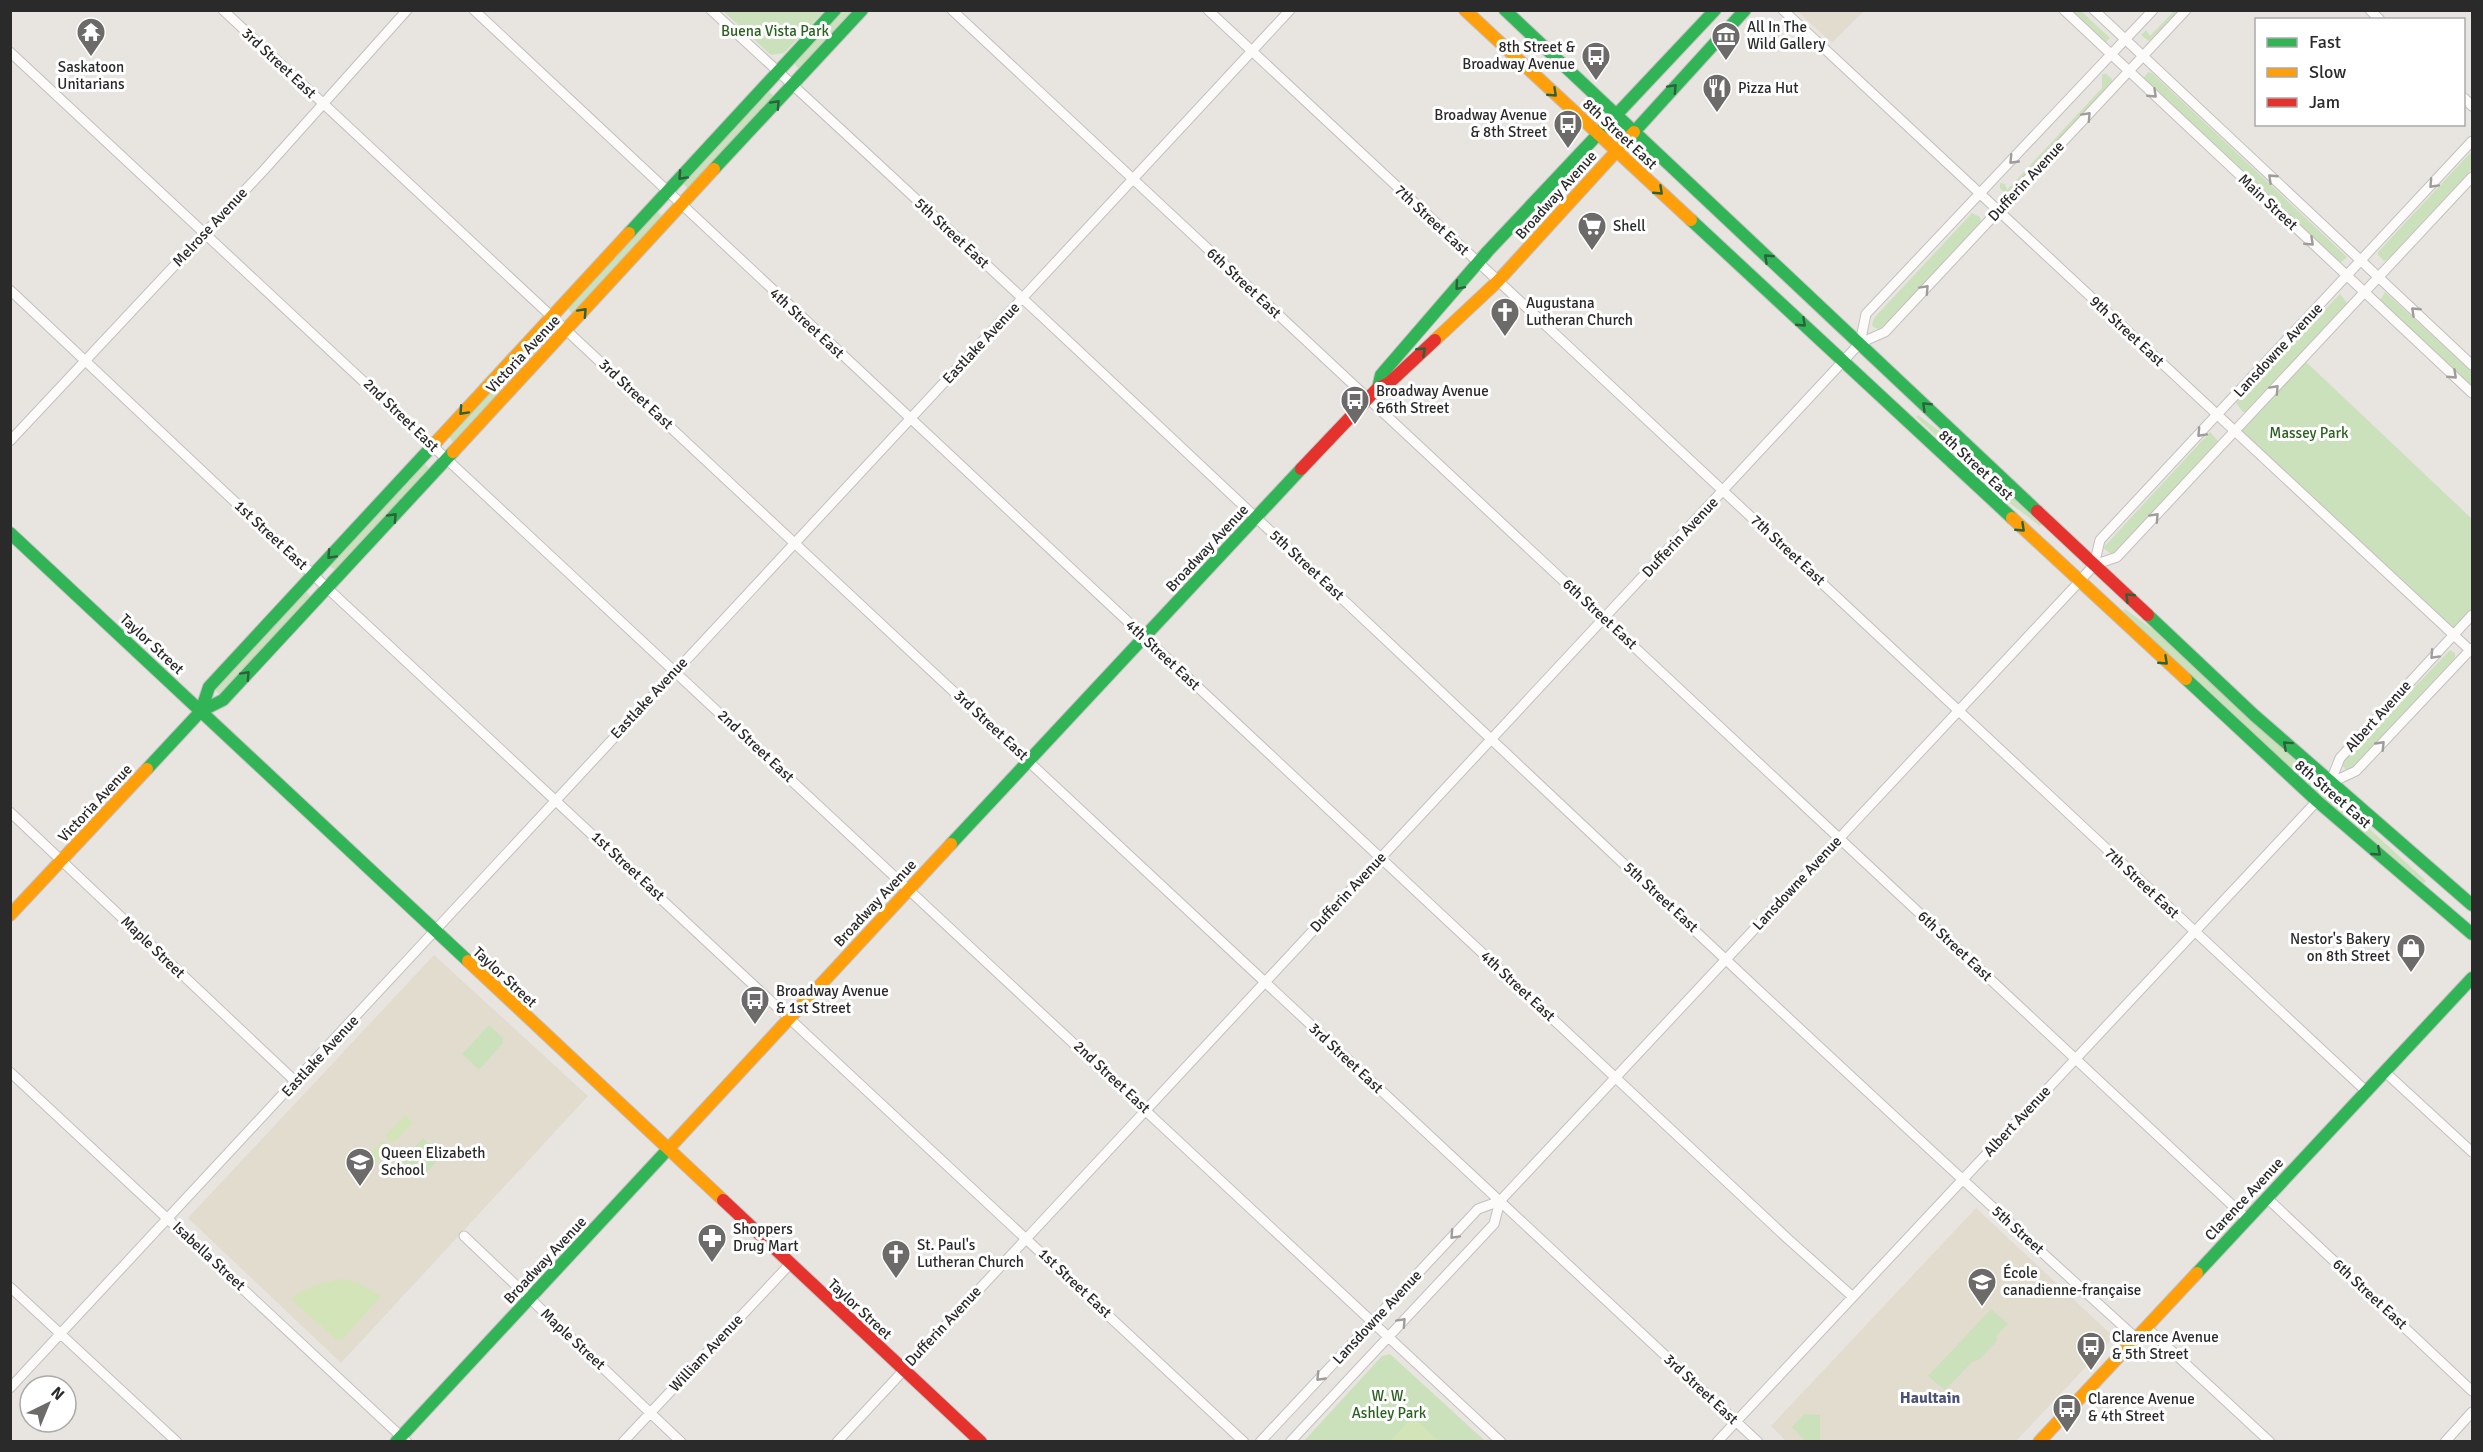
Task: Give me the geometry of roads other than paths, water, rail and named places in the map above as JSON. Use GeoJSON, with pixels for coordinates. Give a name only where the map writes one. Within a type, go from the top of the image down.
{"type":"FeatureCollection","features":[{"type":"Feature","properties":{"kind":"main road","name":"Victoria Avenue"},"geometry":{"type":"LineString","coordinates":[[201,711],[208,687],[835,10]]}},
{"type":"Feature","properties":{"kind":"main road","name":"Victoria Avenue"},"geometry":{"type":"LineString","coordinates":[[10,915],[201,711],[223,700],[862,10]]}},
{"type":"Feature","properties":{"kind":"main road","name":"8th Street East"},"geometry":{"type":"LineString","coordinates":[[1465,10],[2317,801],[2472,934]]}},
{"type":"Feature","properties":{"kind":"main road","name":"8th Street East"},"geometry":{"type":"LineString","coordinates":[[1505,10],[2254,716],[2472,905]]}},
{"type":"Feature","properties":{"kind":"main road","name":"Broadway Avenue"},"geometry":{"type":"LineString","coordinates":[[1378,388],[1381,375],[1478,263],[1715,10]]}},
{"type":"Feature","properties":{"kind":"main road","name":"Broadway Avenue"},"geometry":{"type":"LineString","coordinates":[[401,1440],[789,1017],[1368,398],[1378,388],[1389,383],[1498,281],[1745,10]]}},
{"type":"Feature","properties":{"kind":"main road","name":"Taylor Street"},"geometry":{"type":"LineString","coordinates":[[10,533],[981,1442]]}},
{"type":"Feature","properties":{"kind":"main road","name":"Clarence Avenue"},"geometry":{"type":"LineString","coordinates":[[2039,1442],[2472,978]]}},
{"type":"Feature","properties":{"kind":"street","name":"3rd Street East"},"geometry":{"type":"LineString","coordinates":[[223,10],[1758,1442]]}},
{"type":"Feature","properties":{"kind":"street","name":"Melrose Avenue"},"geometry":{"type":"LineString","coordinates":[[10,441],[205,232],[407,10]]}},
{"type":"Feature","properties":{"kind":"street","name":"4th Street East"},"geometry":{"type":"LineString","coordinates":[[474,10],[909,419],[1853,1297]]}},
{"type":"Feature","properties":{"kind":"street","name":"5th Street East"},"geometry":{"type":"LineString","coordinates":[[711,10],[1901,1121]]}},
{"type":"Feature","properties":{"kind":"street","name":"6th Street East"},"geometry":{"type":"LineString","coordinates":[[952,10],[2247,1219]]}},
{"type":"Feature","properties":{"kind":"street","name":"7th Street East"},"geometry":{"type":"LineString","coordinates":[[1208,10],[1724,490],[2194,933],[2367,1092]]}},
{"type":"Feature","properties":{"kind":"street","name":"Eastlake Avenue"},"geometry":{"type":"LineString","coordinates":[[10,1388],[296,1083],[434,930],[1290,10]]}},
{"type":"Feature","properties":{"kind":"street","name":"9th Street East"},"geometry":{"type":"LineString","coordinates":[[1783,10],[2234,432],[2472,650]]}},
{"type":"Feature","properties":{"kind":"street","name":"Main Street"},"geometry":{"type":"LineString","coordinates":[[2064,10],[2472,393]]}},
{"type":"Feature","properties":{"kind":"street","name":"Main Street"},"geometry":{"type":"LineString","coordinates":[[2094,10],[2472,366]]}},
{"type":"Feature","properties":{"kind":"street","name":"Dufferin Avenue"},"geometry":{"type":"LineString","coordinates":[[1860,343],[1866,314],[2153,10]]}},
{"type":"Feature","properties":{"kind":"street","name":"Dufferin Avenue"},"geometry":{"type":"LineString","coordinates":[[837,1442],[1860,343],[1885,332],[2186,10]]}},
{"type":"Feature","properties":{"kind":"street","name":"2nd Street East"},"geometry":{"type":"LineString","coordinates":[[10,52],[1501,1442]]}},
{"type":"Feature","properties":{"kind":"street","name":"Lansdowne Avenue"},"geometry":{"type":"LineString","coordinates":[[1260,1442],[1478,1209],[1500,1201],[2079,582],[2094,565],[2100,540],[2472,141]]}},
{"type":"Feature","properties":{"kind":"street","name":"Lansdowne Avenue"},"geometry":{"type":"LineString","coordinates":[[2094,565],[2117,557],[2472,177]]}},
{"type":"Feature","properties":{"kind":"street","name":"1st Street East"},"geometry":{"type":"LineString","coordinates":[[10,290],[1245,1442]]}},
{"type":"Feature","properties":{"kind":"street","name":"Albert Avenue"},"geometry":{"type":"LineString","coordinates":[[2331,783],[2340,758],[2472,615]]}},
{"type":"Feature","properties":{"kind":"street","name":"Albert Avenue"},"geometry":{"type":"LineString","coordinates":[[2331,783],[2356,771],[2472,650]]}},
{"type":"Feature","properties":{"kind":"street","name":"Albert Avenue"},"geometry":{"type":"LineString","coordinates":[[1717,1442],[2317,801]]}},
{"type":"Feature","properties":{"kind":"street","name":"Maple Street"},"geometry":{"type":"LineString","coordinates":[[10,812],[296,1083]]}},
{"type":"Feature","properties":{"kind":"street","name":"Isabella Street"},"geometry":{"type":"LineString","coordinates":[[10,1072],[168,1218],[401,1440]]}},
{"type":"Feature","properties":{"kind":"street"},"geometry":{"type":"LineString","coordinates":[[2385,1072],[2472,1152]]}},
{"type":"Feature","properties":{"kind":"street","name":"5th Street"},"geometry":{"type":"LineString","coordinates":[[1901,1121],[2136,1338]]}},
{"type":"Feature","properties":{"kind":"street","name":"6th Street East"},"geometry":{"type":"LineString","coordinates":[[2267,1198],[2472,1390]]}},
{"type":"Feature","properties":{"kind":"street","name":"Lansdowne Avenue"},"geometry":{"type":"LineString","coordinates":[[1290,1442],[1494,1224],[1500,1201]]}},
{"type":"Feature","properties":{"kind":"street","name":"Maple Street"},"geometry":{"type":"LineString","coordinates":[[464,1236],[681,1442]]}},
{"type":"Feature","properties":{"kind":"street","name":"William Avenue"},"geometry":{"type":"LineString","coordinates":[[623,1442],[790,1264]]}},
{"type":"Feature","properties":{"kind":"street"},"geometry":{"type":"LineString","coordinates":[[10,1287],[177,1442]]}},
{"type":"Feature","properties":{"kind":"street"},"geometry":{"type":"LineString","coordinates":[[2146,1327],[2270,1442]]}},
{"type":"Feature","properties":{"kind":"street"},"geometry":{"type":"LineString","coordinates":[[2445,1442],[2472,1412]]}},
{"type":"Feature","properties":{"kind":"place","name":"Saskatoon Unitarians"},"geometry":{"type":"Point","coordinates":[91,58]}},
{"type":"Feature","properties":{"kind":"place","name":"All In The Wild Gallery"},"geometry":{"type":"Point","coordinates":[1726,62]}},
{"type":"Feature","properties":{"kind":"place","name":"8th Street & Broadway Avenue"},"geometry":{"type":"Point","coordinates":[1596,82]}},
{"type":"Feature","properties":{"kind":"place","name":"Pizza Hut"},"geometry":{"type":"Point","coordinates":[1717,114]}},
{"type":"Feature","properties":{"kind":"place","name":"Broadway Avenue & 8th Street"},"geometry":{"type":"Point","coordinates":[1568,150]}},
{"type":"Feature","properties":{"kind":"place","name":"Shell"},"geometry":{"type":"Point","coordinates":[1592,252]}},
{"type":"Feature","properties":{"kind":"place","name":"Augustana Lutheran Church"},"geometry":{"type":"Point","coordinates":[1505,338]}},
{"type":"Feature","properties":{"kind":"place","name":"Broadway Avenue &6th Street"},"geometry":{"type":"Point","coordinates":[1355,426]}},
{"type":"Feature","properties":{"kind":"place","name":"Nestor's Bakery on 8th Street"},"geometry":{"type":"Point","coordinates":[2411,974]}},
{"type":"Feature","properties":{"kind":"place","name":"Broadway Avenue & 1st Street"},"geometry":{"type":"Point","coordinates":[755,1026]}},
{"type":"Feature","properties":{"kind":"place","name":"Queen Elizabeth School"},"geometry":{"type":"Point","coordinates":[360,1188]}},
{"type":"Feature","properties":{"kind":"place","name":"Shoppers Drug Mart"},"geometry":{"type":"Point","coordinates":[712,1264]}},
{"type":"Feature","properties":{"kind":"place","name":"St. Paul's Lutheran Church"},"geometry":{"type":"Point","coordinates":[896,1280]}},
{"type":"Feature","properties":{"kind":"place","name":"École canadienne-française"},"geometry":{"type":"Point","coordinates":[1982,1308]}},
{"type":"Feature","properties":{"kind":"place","name":"Clarence Avenue & 5th Street"},"geometry":{"type":"Point","coordinates":[2091,1372]}},
{"type":"Feature","properties":{"kind":"place","name":"Clarence Avenue & 4th Street"},"geometry":{"type":"Point","coordinates":[2067,1434]}},
{"type":"Feature","properties":{"kind":"district","name":"Haultain"},"geometry":{"type":"Point","coordinates":[1930,1398]}},
{"type":"Feature","properties":{"kind":"park label","name":"Buena Vista Park"},"geometry":{"type":"Point","coordinates":[775,31]}},
{"type":"Feature","properties":{"kind":"park label","name":"Massey Park"},"geometry":{"type":"Point","coordinates":[2309,433]}},
{"type":"Feature","properties":{"kind":"park label","name":"W. W. Ashley Park"},"geometry":{"type":"Point","coordinates":[1389,1404]}}]}
